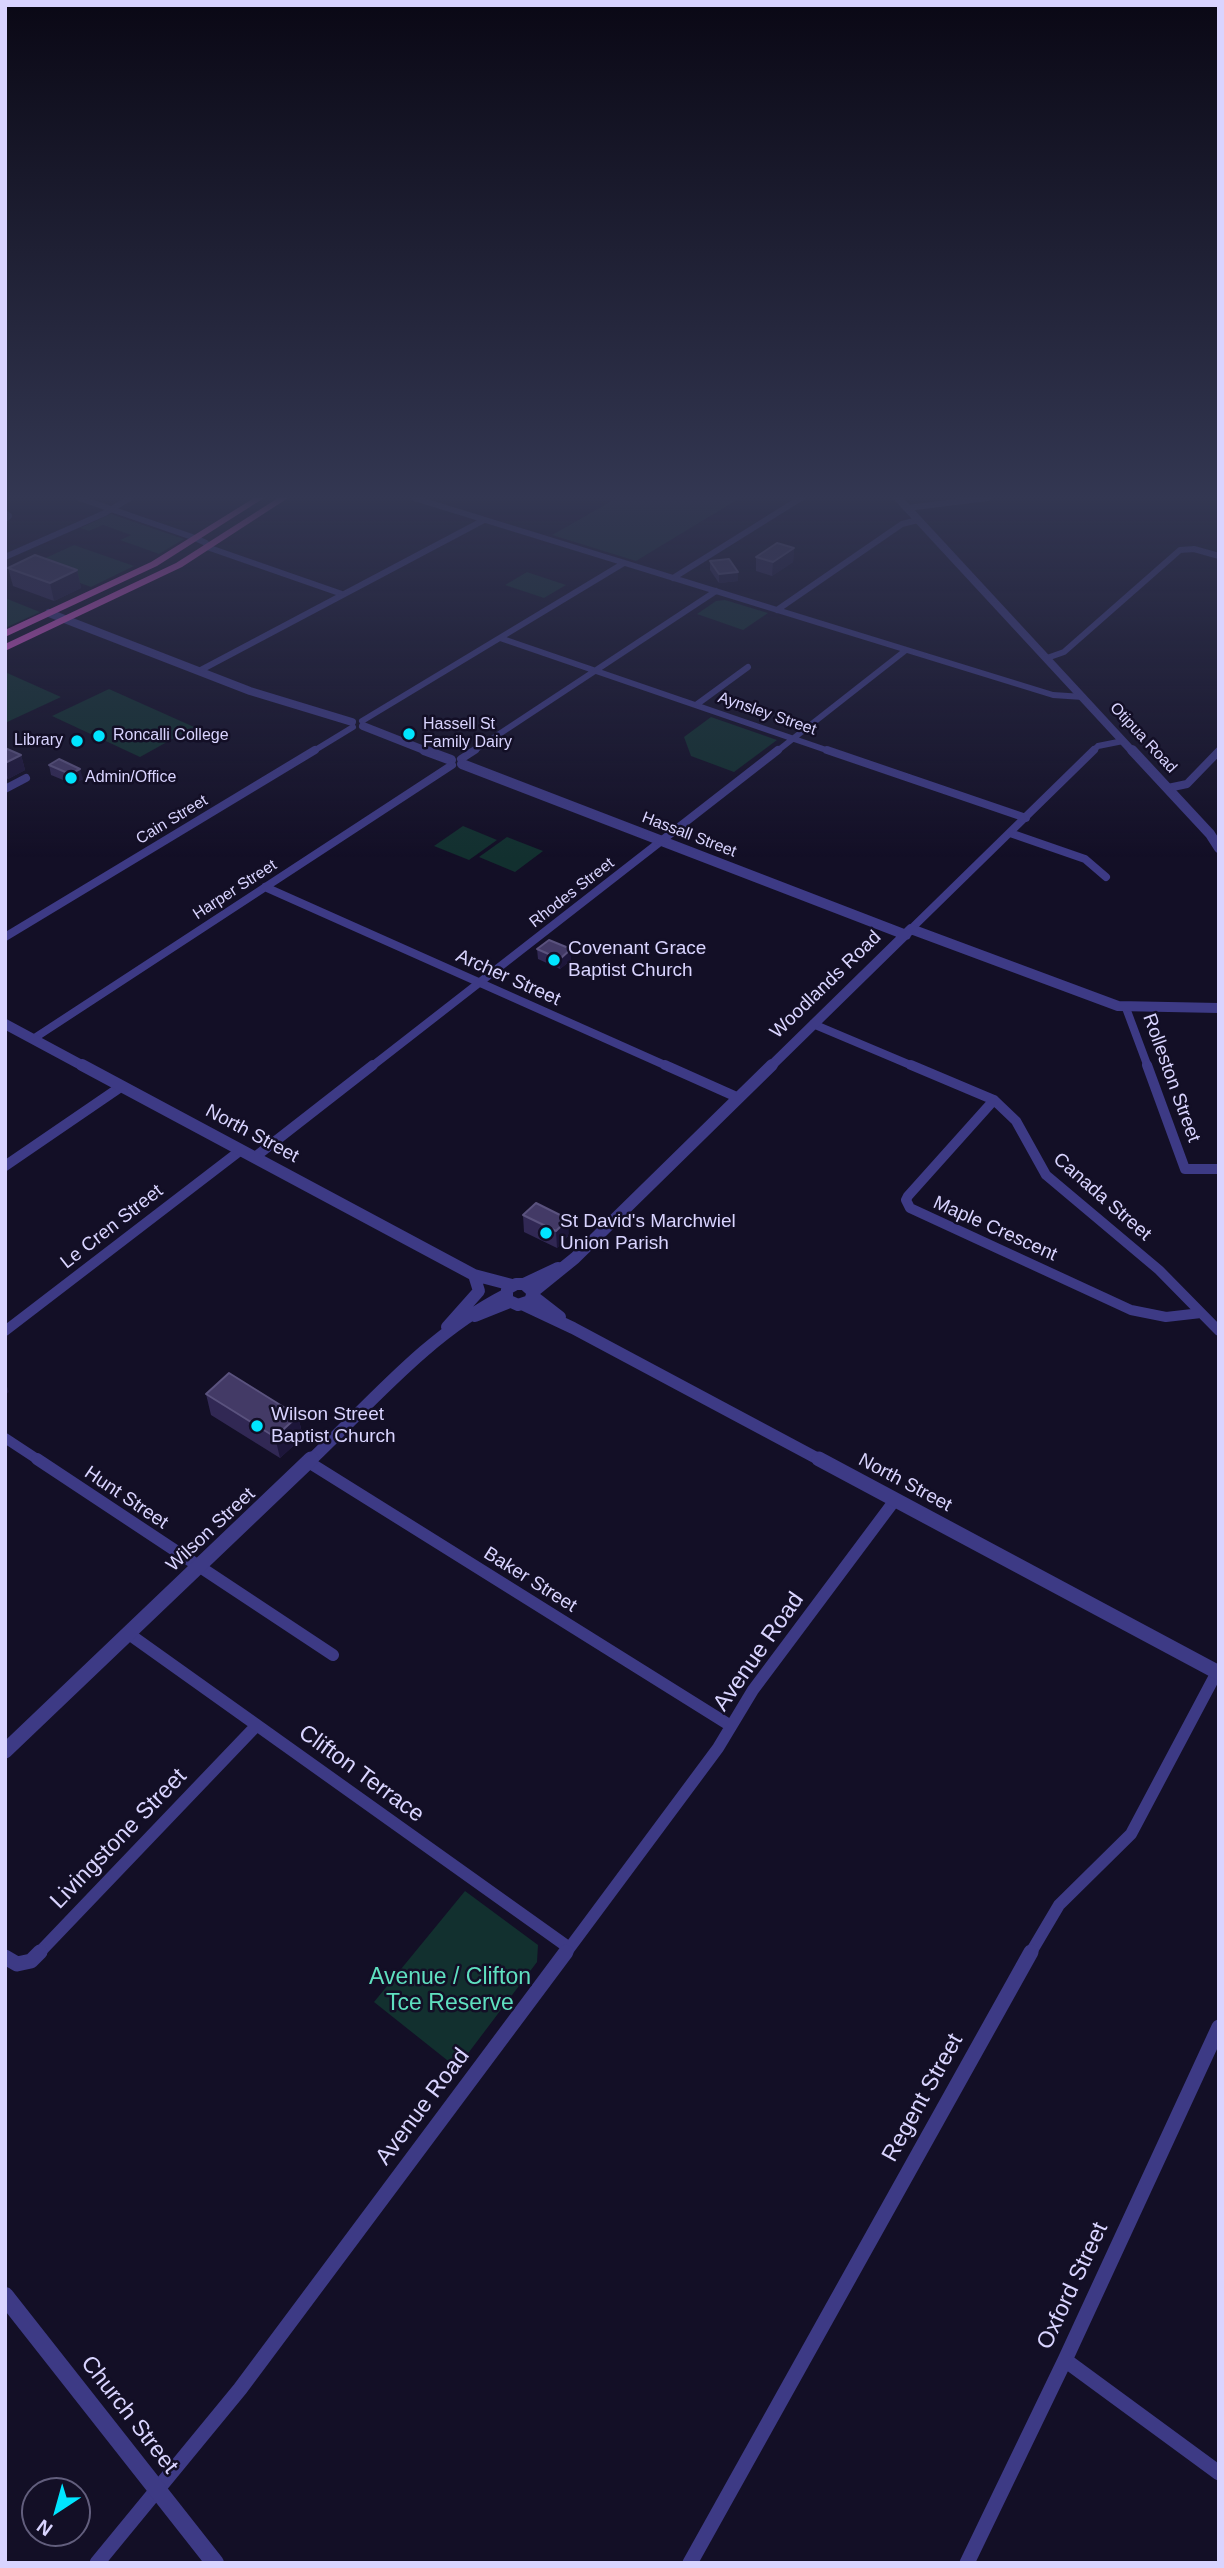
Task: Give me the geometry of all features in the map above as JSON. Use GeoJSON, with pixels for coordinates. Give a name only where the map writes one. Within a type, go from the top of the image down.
{"type":"FeatureCollection","features":[{"type":"Feature","properties":{"kind":"highway"},"geometry":{"type":"LineString","coordinates":[[5,634],[40,618]]}},
{"type":"Feature","properties":{"kind":"highway"},"geometry":{"type":"LineString","coordinates":[[5,648],[65,619]]}},
{"type":"Feature","properties":{"kind":"street","name":"Hassall Street"},"geometry":{"type":"LineString","coordinates":[[62,618],[274,699],[358,724],[662,841],[1109,1004],[1126,1008],[1219,1008]]}},
{"type":"Feature","properties":{"kind":"street"},"geometry":{"type":"LineString","coordinates":[[199,671],[298,618]]}},
{"type":"Feature","properties":{"kind":"street","name":"Cain Street"},"geometry":{"type":"LineString","coordinates":[[5,937],[533,618]]}},
{"type":"Feature","properties":{"kind":"street","name":"Harper Street"},"geometry":{"type":"LineString","coordinates":[[33,1039],[677,618]]}},
{"type":"Feature","properties":{"kind":"street"},"geometry":{"type":"LineString","coordinates":[[802,618],[1060,697],[1083,697]]}},
{"type":"Feature","properties":{"kind":"street","name":"Otipua Road"},"geometry":{"type":"LineString","coordinates":[[1009,618],[1218,845]]}},
{"type":"Feature","properties":{"kind":"street"},"geometry":{"type":"LineString","coordinates":[[1047,658],[1064,652],[1103,618]]}},
{"type":"Feature","properties":{"kind":"street","name":"Aynsley Street"},"geometry":{"type":"LineString","coordinates":[[500,638],[1026,818]]}},
{"type":"Feature","properties":{"kind":"street","name":"Rhodes Street"},"geometry":{"type":"LineString","coordinates":[[255,1157],[906,650]]}},
{"type":"Feature","properties":{"kind":"street"},"geometry":{"type":"LineString","coordinates":[[696,705],[748,667]]}},
{"type":"Feature","properties":{"kind":"street","name":"Woodlands Road"},"geometry":{"type":"LineString","coordinates":[[518,1294],[561,1268],[739,1098],[1098,746],[1123,741]]}},
{"type":"Feature","properties":{"kind":"street"},"geometry":{"type":"LineString","coordinates":[[1168,788],[1187,783],[1219,751]]}},
{"type":"Feature","properties":{"kind":"street"},"geometry":{"type":"LineString","coordinates":[[5,789],[26,778]]}},
{"type":"Feature","properties":{"kind":"street"},"geometry":{"type":"LineString","coordinates":[[1010,833],[1085,859],[1106,877]]}},
{"type":"Feature","properties":{"kind":"street","name":"Archer Street"},"geometry":{"type":"LineString","coordinates":[[265,887],[739,1098]]}},
{"type":"Feature","properties":{"kind":"street","name":"Rolleston Street"},"geometry":{"type":"LineString","coordinates":[[1126,1008],[1185,1169],[1219,1169]]}},
{"type":"Feature","properties":{"kind":"street","name":"North Street"},"geometry":{"type":"LineString","coordinates":[[5,1024],[477,1276],[484,1284],[518,1294],[573,1328],[1218,1672]]}},
{"type":"Feature","properties":{"kind":"street","name":"Canada Street"},"geometry":{"type":"LineString","coordinates":[[813,1024],[994,1100],[1016,1121],[1039,1167],[1046,1175],[1149,1261],[1219,1331]]}},
{"type":"Feature","properties":{"kind":"street"},"geometry":{"type":"LineString","coordinates":[[5,1166],[122,1086]]}},
{"type":"Feature","properties":{"kind":"street","name":"Maple Crescent"},"geometry":{"type":"LineString","coordinates":[[994,1100],[908,1196],[906,1200],[910,1208],[1131,1310],[1150,1316],[1176,1318],[1201,1313]]}},
{"type":"Feature","properties":{"kind":"street","name":"Le Cren Street"},"geometry":{"type":"LineString","coordinates":[[5,1331],[241,1150]]}},
{"type":"Feature","properties":{"kind":"street","name":"Wilson Street"},"geometry":{"type":"LineString","coordinates":[[442,1336],[455,1315],[478,1293],[477,1276]]}},
{"type":"Feature","properties":{"kind":"street","name":"Wilson Street"},"geometry":{"type":"LineString","coordinates":[[5,1751],[442,1336],[470,1317],[484,1315],[518,1294]]}},
{"type":"Feature","properties":{"kind":"street","name":"Hunt Street"},"geometry":{"type":"LineString","coordinates":[[5,1438],[333,1655]]}},
{"type":"Feature","properties":{"kind":"street","name":"Baker Street"},"geometry":{"type":"LineString","coordinates":[[310,1463],[731,1726]]}},
{"type":"Feature","properties":{"kind":"street","name":"Avenue Road"},"geometry":{"type":"LineString","coordinates":[[97,2563],[240,2389],[718,1748],[753,1690],[895,1500]]}},
{"type":"Feature","properties":{"kind":"street","name":"Clifton Terrace"},"geometry":{"type":"LineString","coordinates":[[129,1634],[568,1947]]}},
{"type":"Feature","properties":{"kind":"street","name":"Regent Street"},"geometry":{"type":"LineString","coordinates":[[690,2563],[1049,1916],[1065,1896],[1120,1847],[1131,1833],[1218,1672]]}},
{"type":"Feature","properties":{"kind":"street","name":"Livingstone Street"},"geometry":{"type":"LineString","coordinates":[[5,1957],[17,1964],[31,1961],[257,1725]]}},
{"type":"Feature","properties":{"kind":"street","name":"Oxford Street"},"geometry":{"type":"LineString","coordinates":[[967,2563],[1065,2360],[1219,2026]]}},
{"type":"Feature","properties":{"kind":"street","name":"Church Street"},"geometry":{"type":"LineString","coordinates":[[5,2295],[215,2563]]}},
{"type":"Feature","properties":{"kind":"street"},"geometry":{"type":"LineString","coordinates":[[1065,2360],[1219,2473]]}},
{"type":"Feature","properties":{"kind":"green space"},"geometry":{"type":"Polygon","coordinates":[[[5,618],[27,618],[5,628],[5,618]]]}},
{"type":"Feature","properties":{"kind":"green space"},"geometry":{"type":"Polygon","coordinates":[[[708,618],[761,618],[743,630],[708,618]]]}},
{"type":"Feature","properties":{"kind":"green space"},"geometry":{"type":"Polygon","coordinates":[[[5,672],[61,697],[5,723],[5,672]]]}},
{"type":"Feature","properties":{"kind":"green space"},"geometry":{"type":"Polygon","coordinates":[[[109,689],[194,727],[140,757],[52,716],[109,689]]]}},
{"type":"Feature","properties":{"kind":"green space"},"geometry":{"type":"Polygon","coordinates":[[[711,717],[777,740],[734,772],[691,756],[684,737],[711,717]]]}},
{"type":"Feature","properties":{"kind":"green space"},"geometry":{"type":"Polygon","coordinates":[[[463,826],[497,840],[469,860],[434,846],[463,826]]]}},
{"type":"Feature","properties":{"kind":"green space"},"geometry":{"type":"Polygon","coordinates":[[[507,837],[543,851],[515,872],[479,857],[507,837]]]}},
{"type":"Feature","properties":{"kind":"green space","name":"Avenue / Clifton Tce Reserve"},"geometry":{"type":"Polygon","coordinates":[[[465,1891],[538,1945],[537,1962],[457,2068],[374,2002],[465,1891]]]}},
{"type":"Feature","properties":{"kind":"building"},"geometry":{"type":"Polygon","coordinates":[[[5,748],[21,755],[5,763],[5,748]]]}},
{"type":"Feature","properties":{"kind":"building"},"geometry":{"type":"Polygon","coordinates":[[[59,759],[80,769],[70,774],[49,765],[59,759]]]}},
{"type":"Feature","properties":{"kind":"building"},"geometry":{"type":"Polygon","coordinates":[[[549,940],[571,949],[560,959],[537,949],[549,940]]]}},
{"type":"Feature","properties":{"kind":"building"},"geometry":{"type":"Polygon","coordinates":[[[536,1203],[568,1219],[556,1231],[523,1215],[536,1203]]]}},
{"type":"Feature","properties":{"kind":"building"},"geometry":{"type":"Polygon","coordinates":[[[229,1373],[298,1416],[275,1437],[206,1394],[229,1373]]]}},
{"type":"Feature","properties":{"kind":"place","name":"Hassell St Family Dairy"},"geometry":{"type":"Point","coordinates":[409,734]}},
{"type":"Feature","properties":{"kind":"place","name":"Roncalli College"},"geometry":{"type":"Point","coordinates":[99,736]}},
{"type":"Feature","properties":{"kind":"place","name":"Library"},"geometry":{"type":"Point","coordinates":[77,741]}},
{"type":"Feature","properties":{"kind":"place","name":"Admin/Office"},"geometry":{"type":"Point","coordinates":[71,778]}},
{"type":"Feature","properties":{"kind":"place","name":"Covenant Grace Baptist Church"},"geometry":{"type":"Point","coordinates":[554,960]}},
{"type":"Feature","properties":{"kind":"place","name":"St David's Marchwiel Union Parish"},"geometry":{"type":"Point","coordinates":[546,1233]}},
{"type":"Feature","properties":{"kind":"place","name":"Wilson Street Baptist Church"},"geometry":{"type":"Point","coordinates":[257,1426]}}]}
